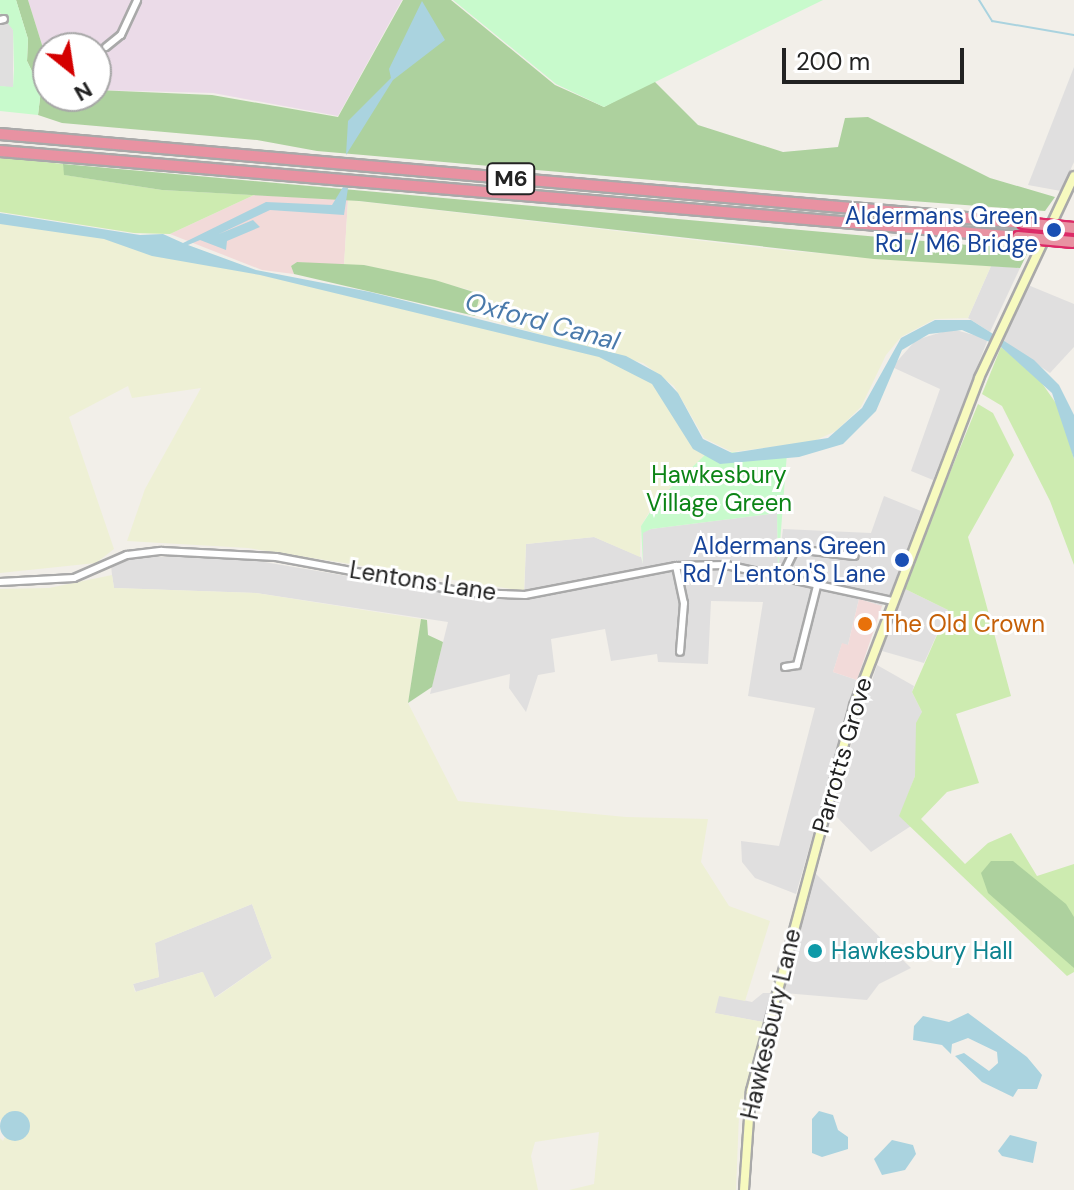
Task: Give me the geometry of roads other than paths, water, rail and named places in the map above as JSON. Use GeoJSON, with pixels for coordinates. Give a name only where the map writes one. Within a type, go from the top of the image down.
{"type":"FeatureCollection","features":[{"type":"Feature","properties":{"kind":"highway","name":"M6"},"geometry":{"type":"LineString","coordinates":[[0,134],[1074,228]]}},
{"type":"Feature","properties":{"kind":"highway","name":"M6"},"geometry":{"type":"LineString","coordinates":[[0,151],[1074,242]]}},
{"type":"Feature","properties":{"kind":"main road","name":"Parrotts Grove"},"geometry":{"type":"LineString","coordinates":[[811,861],[874,649],[979,378],[1074,176]]}},
{"type":"Feature","properties":{"kind":"main road","name":"Hawkesbury Lane"},"geometry":{"type":"LineString","coordinates":[[744,1190],[751,1091],[811,861]]}},
{"type":"Feature","properties":{"kind":"street"},"geometry":{"type":"LineString","coordinates":[[112,42],[121,35],[137,0]]}},
{"type":"Feature","properties":{"kind":"street"},"geometry":{"type":"LineString","coordinates":[[783,574],[795,549],[855,556]]}},
{"type":"Feature","properties":{"kind":"street","name":"Lentons Lane"},"geometry":{"type":"LineString","coordinates":[[0,582],[74,578],[127,555],[162,551],[276,557],[471,593],[525,595],[676,566],[726,565],[783,574],[893,601]]}},
{"type":"Feature","properties":{"kind":"street"},"geometry":{"type":"LineString","coordinates":[[676,566],[684,603],[679,650]]}},
{"type":"Feature","properties":{"kind":"street"},"geometry":{"type":"LineString","coordinates":[[785,667],[797,665],[818,582]]}},
{"type":"Feature","properties":{"kind":"water"},"geometry":{"type":"Polygon","coordinates":[[[422,1],[445,40],[393,80],[346,155],[348,121],[391,78],[389,69],[422,1]]]}},
{"type":"Feature","properties":{"kind":"water"},"geometry":{"type":"Polygon","coordinates":[[[343,187],[348,188],[344,215],[270,210],[219,234],[253,220],[260,227],[227,241],[226,250],[200,240],[188,245],[256,270],[370,292],[626,356],[661,375],[678,393],[703,439],[732,453],[828,438],[862,408],[901,338],[935,320],[971,320],[1034,360],[1059,385],[1074,415],[1074,459],[1052,393],[1001,347],[962,330],[929,334],[902,350],[876,411],[843,444],[799,457],[720,464],[693,449],[652,384],[599,357],[260,275],[152,256],[104,239],[0,224],[0,213],[140,235],[163,234],[183,243],[266,202],[332,205],[343,187]]]}},
{"type":"Feature","properties":{"kind":"water"},"geometry":{"type":"Polygon","coordinates":[[[968,1013],[1027,1057],[1042,1075],[1037,1089],[1018,1089],[1013,1097],[982,1082],[955,1056],[964,1053],[989,1071],[998,1063],[997,1052],[968,1038],[952,1044],[951,1054],[942,1045],[913,1040],[914,1026],[923,1016],[949,1022],[968,1013]]]}},
{"type":"Feature","properties":{"kind":"water"},"geometry":{"type":"Polygon","coordinates":[[[15,1111],[26,1115],[30,1126],[26,1137],[15,1141],[4,1137],[0,1126],[4,1115],[15,1111]]]}},
{"type":"Feature","properties":{"kind":"water"},"geometry":{"type":"Polygon","coordinates":[[[819,1111],[833,1115],[838,1130],[848,1137],[848,1149],[822,1157],[812,1153],[812,1119],[819,1111]]]}},
{"type":"Feature","properties":{"kind":"water"},"geometry":{"type":"Polygon","coordinates":[[[1010,1135],[1037,1142],[1033,1163],[1002,1156],[998,1151],[1010,1135]]]}},
{"type":"Feature","properties":{"kind":"water"},"geometry":{"type":"Polygon","coordinates":[[[892,1140],[913,1145],[916,1154],[905,1170],[882,1175],[874,1159],[892,1140]]]}},
{"type":"Feature","properties":{"kind":"waterway"},"geometry":{"type":"LineString","coordinates":[[979,0],[992,21],[1074,35]]}},
{"type":"Feature","properties":{"kind":"place","name":"Aldermans Green Rd / M6 Bridge"},"geometry":{"type":"Point","coordinates":[1054,230]}},
{"type":"Feature","properties":{"kind":"place","name":"Aldermans Green Rd / Lenton'S Lane"},"geometry":{"type":"Point","coordinates":[902,560]}},
{"type":"Feature","properties":{"kind":"place","name":"The Old Crown"},"geometry":{"type":"Point","coordinates":[865,624]}},
{"type":"Feature","properties":{"kind":"place","name":"Hawkesbury Hall"},"geometry":{"type":"Point","coordinates":[815,951]}},
{"type":"Feature","properties":{"kind":"water label","name":"Oxford Canal"},"geometry":{"type":"Point","coordinates":[542,322]}},
{"type":"Feature","properties":{"kind":"park label","name":"Hawkesbury Village Green"},"geometry":{"type":"Point","coordinates":[719,489]}}]}
